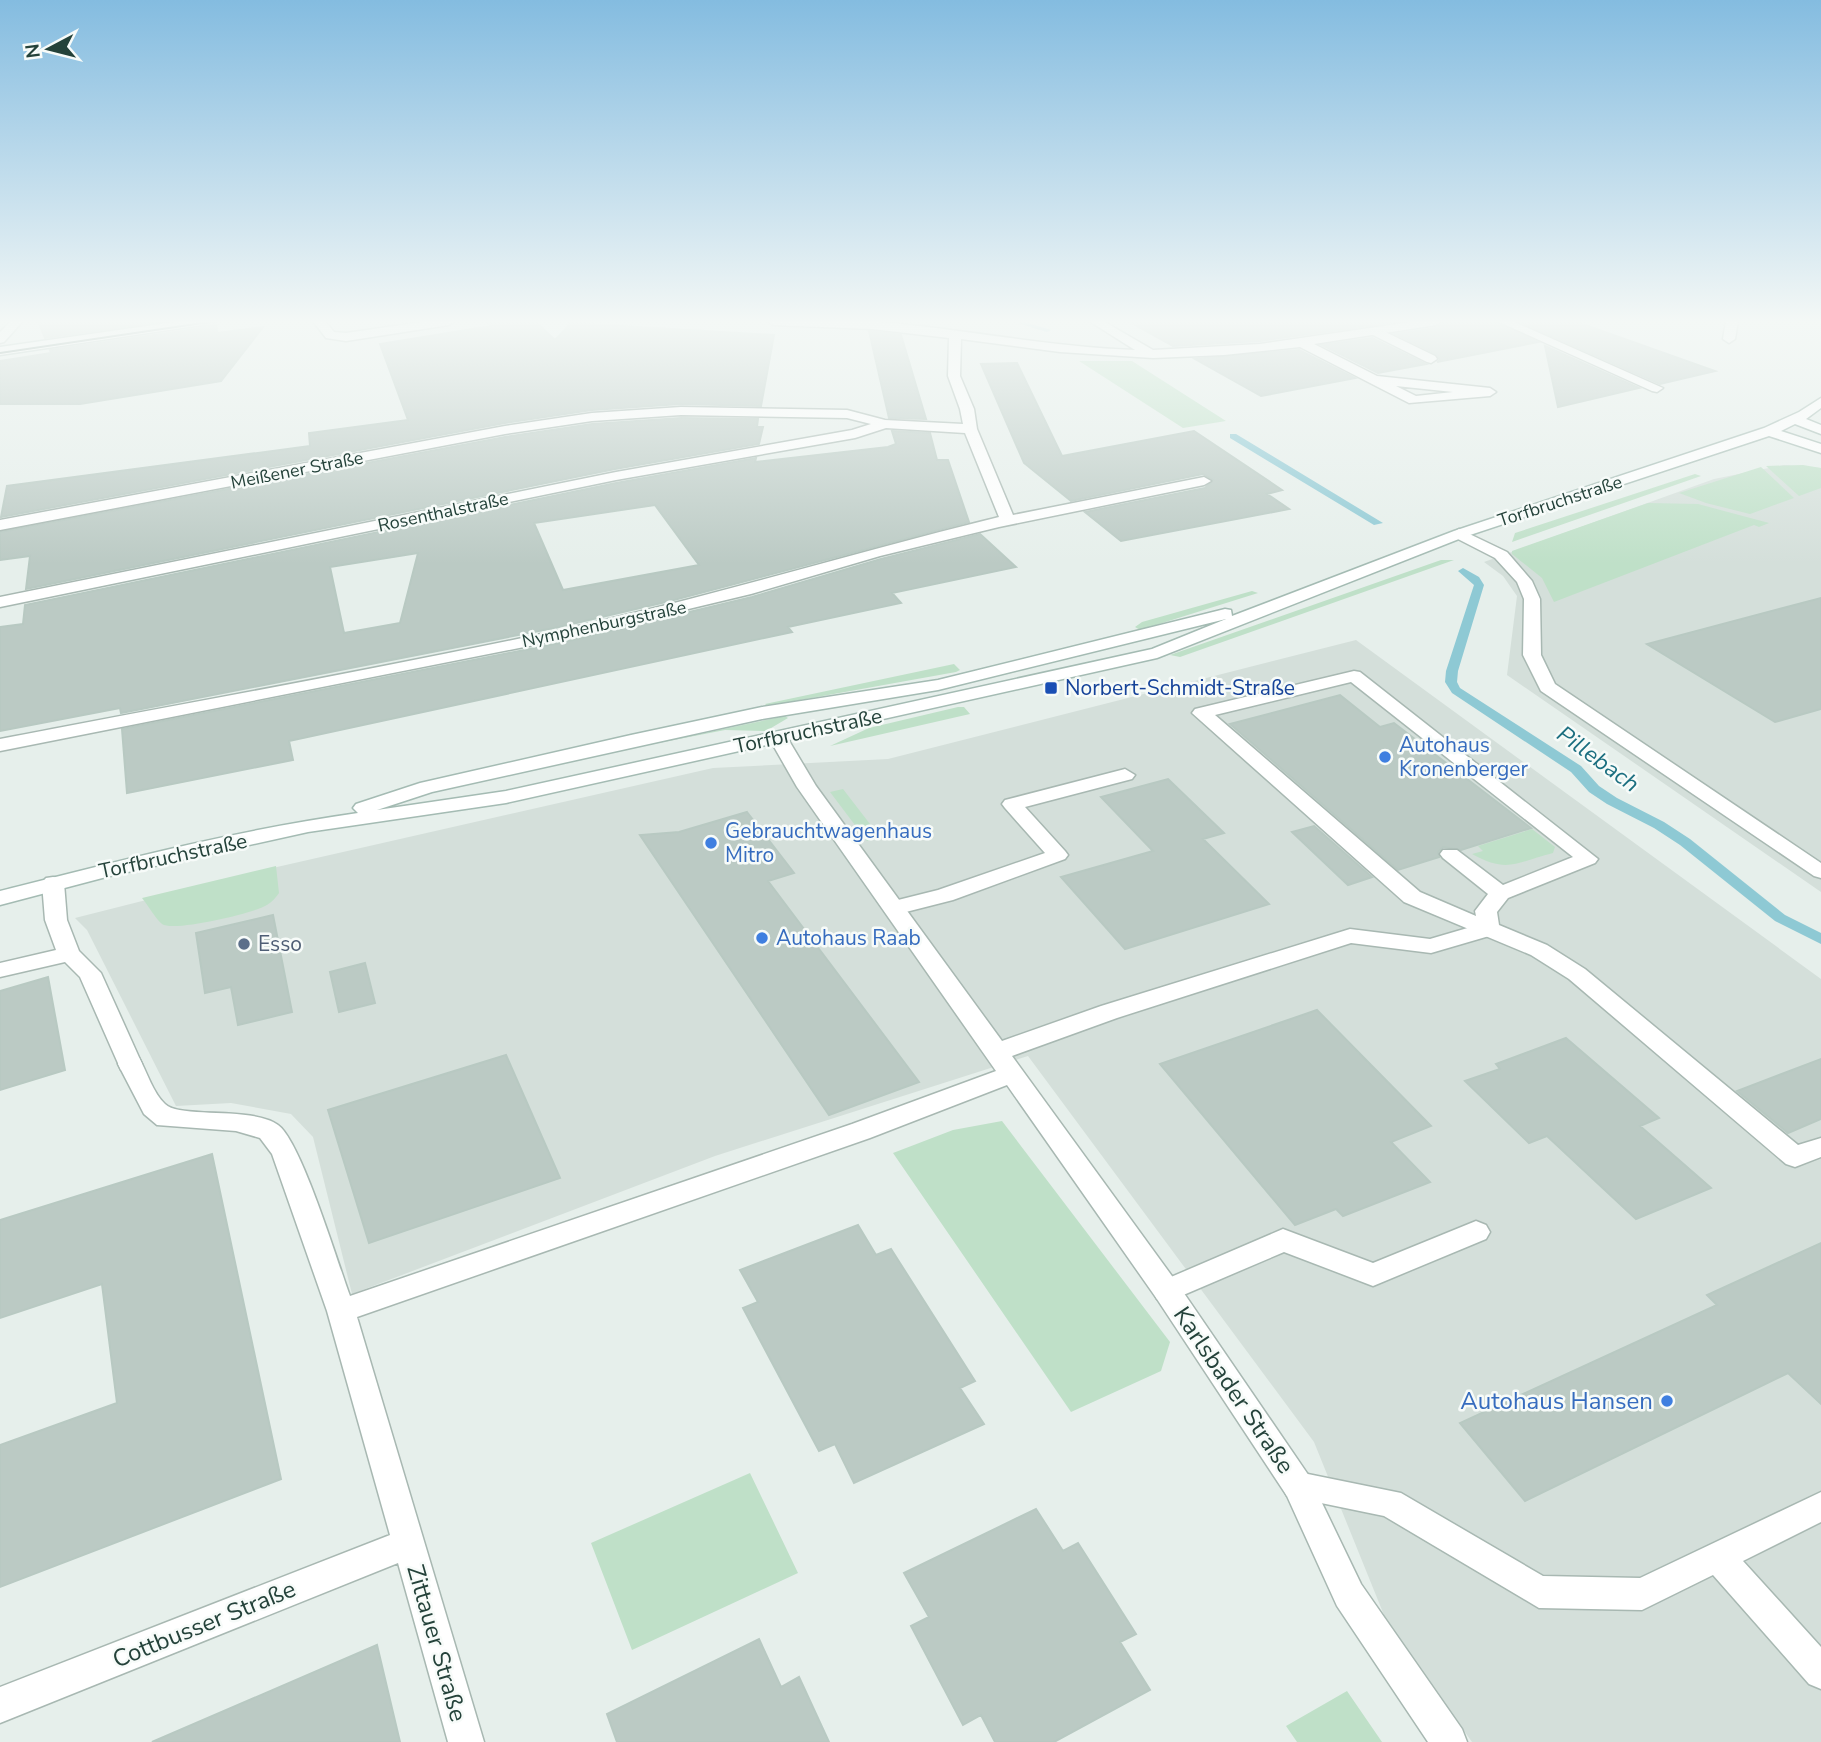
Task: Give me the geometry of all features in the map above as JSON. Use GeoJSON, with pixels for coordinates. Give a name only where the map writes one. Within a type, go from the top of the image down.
{"type":"FeatureCollection","features":[{"type":"Feature","properties":{"kind":"street"},"geometry":{"type":"LineString","coordinates":[[964,402],[970,429],[1008,520]]}},
{"type":"Feature","properties":{"kind":"street","name":"Torfbruchstraße"},"geometry":{"type":"LineString","coordinates":[[0,896],[308,826],[506,797],[1157,653],[1296,596],[1460,534],[1769,431],[1795,419],[1821,402]]}},
{"type":"Feature","properties":{"kind":"street","name":"Meißener Straße"},"geometry":{"type":"LineString","coordinates":[[0,525],[505,430],[592,417],[681,411],[847,414],[885,424],[970,429]]}},
{"type":"Feature","properties":{"kind":"street"},"geometry":{"type":"LineString","coordinates":[[1795,419],[1821,430]]}},
{"type":"Feature","properties":{"kind":"street","name":"Rosenthalstraße"},"geometry":{"type":"LineString","coordinates":[[0,602],[629,473],[855,434],[885,424]]}},
{"type":"Feature","properties":{"kind":"street"},"geometry":{"type":"LineString","coordinates":[[1769,431],[1821,449]]}},
{"type":"Feature","properties":{"kind":"street","name":"Nymphenburgstraße"},"geometry":{"type":"LineString","coordinates":[[0,745],[559,635],[745,592],[874,553],[1008,520],[1204,481]]}},
{"type":"Feature","properties":{"kind":"street"},"geometry":{"type":"LineString","coordinates":[[1460,534],[1501,555],[1524,581],[1532,598],[1532,655],[1547,687],[1821,872]]}},
{"type":"Feature","properties":{"kind":"street","name":"Torfbruchstraße"},"geometry":{"type":"LineString","coordinates":[[308,826],[427,787],[762,713],[938,685],[1296,596]]}},
{"type":"Feature","properties":{"kind":"street"},"geometry":{"type":"LineString","coordinates":[[1488,929],[1486,912],[1500,893],[1588,859],[1354,676],[1200,713],[1412,897],[1488,929],[1539,950],[1577,974],[1795,1157],[1821,1147]]}},
{"type":"Feature","properties":{"kind":"street"},"geometry":{"type":"LineString","coordinates":[[427,787],[503,785],[716,738],[778,738],[786,730],[805,720],[938,685]]}},
{"type":"Feature","properties":{"kind":"street"},"geometry":{"type":"LineString","coordinates":[[1413,724],[1436,717]]}},
{"type":"Feature","properties":{"kind":"street","name":"Karlsbader Straße"},"geometry":{"type":"LineString","coordinates":[[778,738],[807,787],[1167,1291],[1298,1486],[1349,1595],[1448,1742]]}},
{"type":"Feature","properties":{"kind":"street"},"geometry":{"type":"LineString","coordinates":[[894,908],[945,895],[1058,855],[1012,804],[1125,775]]}},
{"type":"Feature","properties":{"kind":"street"},"geometry":{"type":"LineString","coordinates":[[1450,853],[1500,893]]}},
{"type":"Feature","properties":{"kind":"street"},"geometry":{"type":"LineString","coordinates":[[0,970],[69,954],[46,885]]}},
{"type":"Feature","properties":{"kind":"street"},"geometry":{"type":"LineString","coordinates":[[341,1311],[861,1131],[1109,1012],[1350,936],[1431,946],[1488,929]]}},
{"type":"Feature","properties":{"kind":"street","name":"Zittauer Straße"},"geometry":{"type":"LineString","coordinates":[[69,954],[90,973],[130,1064],[153,1108],[166,1119],[236,1122],[270,1131],[284,1151],[341,1311],[466,1742]]}},
{"type":"Feature","properties":{"kind":"street"},"geometry":{"type":"LineString","coordinates":[[1167,1291],[1283,1240],[1373,1275],[1476,1232]]}},
{"type":"Feature","properties":{"kind":"street"},"geometry":{"type":"LineString","coordinates":[[1298,1486],[1390,1503],[1539,1592],[1642,1594],[1821,1506]]}},
{"type":"Feature","properties":{"kind":"street","name":"Cottbusser Straße"},"geometry":{"type":"LineString","coordinates":[[0,1705],[409,1544]]}},
{"type":"Feature","properties":{"kind":"street"},"geometry":{"type":"LineString","coordinates":[[1718,1557],[1821,1672]]}},
{"type":"Feature","properties":{"kind":"shaded area"},"geometry":{"type":"Polygon","coordinates":[[[1784,465],[1821,468],[1821,892],[1507,675],[1517,596],[1503,576],[1484,562],[1714,479],[1784,465]]]}},
{"type":"Feature","properties":{"kind":"shaded area"},"geometry":{"type":"Polygon","coordinates":[[[1356,640],[1821,979],[1821,1742],[1472,1742],[1386,1620],[1314,1442],[1028,1056],[715,1156],[352,1294],[313,1137],[291,1114],[231,1103],[176,1106],[87,930],[75,918],[277,867],[713,768],[888,759],[1356,640]]]}},
{"type":"Feature","properties":{"kind":"green space"},"geometry":{"type":"Polygon","coordinates":[[[1143,402],[1197,402],[1226,421],[1183,428],[1143,402]]]}},
{"type":"Feature","properties":{"kind":"green space"},"geometry":{"type":"Polygon","coordinates":[[[1803,465],[1821,468],[1821,488],[1799,496],[1766,466],[1803,465]]]}},
{"type":"Feature","properties":{"kind":"green space"},"geometry":{"type":"Polygon","coordinates":[[[1761,467],[1794,498],[1750,514],[1679,493],[1761,467]]]}},
{"type":"Feature","properties":{"kind":"green space"},"geometry":{"type":"Polygon","coordinates":[[[1695,474],[1701,476],[1512,542],[1515,533],[1695,474]]]}},
{"type":"Feature","properties":{"kind":"green space"},"geometry":{"type":"Polygon","coordinates":[[[1648,503],[1698,504],[1769,523],[1759,527],[1754,525],[1554,602],[1542,578],[1512,554],[1512,551],[1648,503]]]}},
{"type":"Feature","properties":{"kind":"green space"},"geometry":{"type":"Polygon","coordinates":[[[1441,560],[1454,560],[1180,657],[1170,655],[1441,560]]]}},
{"type":"Feature","properties":{"kind":"green space"},"geometry":{"type":"Polygon","coordinates":[[[1252,591],[1258,593],[1140,630],[1135,627],[1142,622],[1252,591]]]}},
{"type":"Feature","properties":{"kind":"green space"},"geometry":{"type":"Polygon","coordinates":[[[954,664],[960,670],[767,706],[765,704],[954,664]]]}},
{"type":"Feature","properties":{"kind":"green space"},"geometry":{"type":"Polygon","coordinates":[[[964,707],[970,714],[830,746],[869,728],[964,707]]]}},
{"type":"Feature","properties":{"kind":"green space"},"geometry":{"type":"Polygon","coordinates":[[[785,716],[788,718],[766,731],[725,730],[648,745],[785,716]]]}},
{"type":"Feature","properties":{"kind":"green space"},"geometry":{"type":"Polygon","coordinates":[[[843,789],[880,837],[867,841],[830,792],[843,789]]]}},
{"type":"Feature","properties":{"kind":"green space"},"geometry":{"type":"Polygon","coordinates":[[[1532,829],[1555,847],[1553,853],[1521,863],[1504,865],[1472,854],[1483,851],[1478,846],[1532,829]]]}},
{"type":"Feature","properties":{"kind":"green space"},"geometry":{"type":"Polygon","coordinates":[[[276,866],[279,893],[274,900],[263,907],[228,918],[169,926],[159,921],[142,898],[276,866]]]}},
{"type":"Feature","properties":{"kind":"green space"},"geometry":{"type":"Polygon","coordinates":[[[1002,1121],[1170,1342],[1161,1371],[1071,1412],[893,1153],[953,1130],[1002,1121]]]}},
{"type":"Feature","properties":{"kind":"green space"},"geometry":{"type":"Polygon","coordinates":[[[750,1473],[798,1573],[632,1650],[591,1543],[750,1473]]]}},
{"type":"Feature","properties":{"kind":"green space"},"geometry":{"type":"Polygon","coordinates":[[[1347,1691],[1382,1742],[1297,1742],[1286,1726],[1347,1691]]]}},
{"type":"Feature","properties":{"kind":"building"},"geometry":{"type":"Polygon","coordinates":[[[0,402],[90,402],[80,404],[0,402]]]}},
{"type":"Feature","properties":{"kind":"building"},"geometry":{"type":"Polygon","coordinates":[[[401,402],[762,402],[761,406],[681,404],[592,410],[505,423],[1,517],[7,486],[310,446],[309,433],[408,420],[401,402]]]}},
{"type":"Feature","properties":{"kind":"building"},"geometry":{"type":"Polygon","coordinates":[[[885,402],[921,402],[926,419],[889,418],[885,402]]]}},
{"type":"Feature","properties":{"kind":"building"},"geometry":{"type":"Polygon","coordinates":[[[998,402],[1036,402],[1062,456],[1194,431],[1282,490],[1267,494],[1289,509],[1121,541],[1085,512],[1205,488],[1213,480],[1203,474],[1071,501],[1024,463],[998,402]]]}},
{"type":"Feature","properties":{"kind":"building"},"geometry":{"type":"Polygon","coordinates":[[[1557,402],[1578,402],[1558,407],[1557,402]]]}},
{"type":"Feature","properties":{"kind":"building"},"geometry":{"type":"Polygon","coordinates":[[[681,418],[758,419],[757,427],[763,427],[759,444],[615,469],[26,589],[30,556],[0,560],[0,532],[505,437],[592,424],[681,418]]]}},
{"type":"Feature","properties":{"kind":"building"},"geometry":{"type":"Polygon","coordinates":[[[892,431],[930,433],[937,460],[948,460],[969,522],[670,601],[559,627],[121,713],[120,708],[0,731],[0,627],[23,624],[25,605],[616,483],[756,458],[755,462],[896,444],[892,431]],[[655,505],[534,523],[563,590],[699,565],[655,505]],[[418,553],[330,567],[344,633],[400,623],[418,553]]]}},
{"type":"Feature","properties":{"kind":"building"},"geometry":{"type":"Polygon","coordinates":[[[980,534],[1016,567],[892,593],[901,603],[788,627],[792,632],[289,741],[293,760],[127,793],[122,729],[560,643],[752,597],[881,559],[980,534]]]}},
{"type":"Feature","properties":{"kind":"building"},"geometry":{"type":"Polygon","coordinates":[[[1821,598],[1821,709],[1775,722],[1647,644],[1821,598]]]}},
{"type":"Feature","properties":{"kind":"building"},"geometry":{"type":"Polygon","coordinates":[[[1340,695],[1380,727],[1394,723],[1531,828],[1461,850],[1443,847],[1438,852],[1439,857],[1398,870],[1230,724],[1340,695]]]}},
{"type":"Feature","properties":{"kind":"building"},"geometry":{"type":"Polygon","coordinates":[[[1168,779],[1224,833],[1203,839],[1269,904],[1125,949],[1061,877],[1153,851],[1101,797],[1168,779]]]}},
{"type":"Feature","properties":{"kind":"building"},"geometry":{"type":"Polygon","coordinates":[[[747,812],[794,873],[768,881],[919,1082],[829,1115],[640,835],[679,832],[747,812]]]}},
{"type":"Feature","properties":{"kind":"building"},"geometry":{"type":"Polygon","coordinates":[[[1314,826],[1372,877],[1348,885],[1292,832],[1314,826]]]}},
{"type":"Feature","properties":{"kind":"building"},"geometry":{"type":"Polygon","coordinates":[[[273,915],[292,1012],[238,1025],[231,987],[205,993],[196,933],[273,915]]]}},
{"type":"Feature","properties":{"kind":"building"},"geometry":{"type":"Polygon","coordinates":[[[365,963],[375,1003],[339,1012],[330,972],[365,963]]]}},
{"type":"Feature","properties":{"kind":"building"},"geometry":{"type":"Polygon","coordinates":[[[48,977],[65,1070],[0,1090],[0,991],[48,977]]]}},
{"type":"Feature","properties":{"kind":"building"},"geometry":{"type":"Polygon","coordinates":[[[1317,1010],[1431,1126],[1391,1142],[1430,1182],[1343,1216],[1336,1209],[1295,1225],[1160,1064],[1317,1010]]]}},
{"type":"Feature","properties":{"kind":"building"},"geometry":{"type":"Polygon","coordinates":[[[1566,1038],[1659,1118],[1640,1126],[1711,1188],[1636,1219],[1547,1136],[1529,1143],[1465,1081],[1500,1069],[1496,1064],[1566,1038]]]}},
{"type":"Feature","properties":{"kind":"building"},"geometry":{"type":"Polygon","coordinates":[[[506,1055],[560,1178],[369,1243],[328,1110],[506,1055]]]}},
{"type":"Feature","properties":{"kind":"building"},"geometry":{"type":"Polygon","coordinates":[[[1821,1059],[1821,1119],[1788,1133],[1737,1091],[1821,1059]]]}},
{"type":"Feature","properties":{"kind":"building"},"geometry":{"type":"Polygon","coordinates":[[[212,1154],[281,1479],[0,1587],[0,1445],[117,1403],[102,1284],[0,1318],[0,1220],[212,1154]]]}},
{"type":"Feature","properties":{"kind":"building"},"geometry":{"type":"Polygon","coordinates":[[[858,1225],[876,1255],[891,1249],[975,1381],[960,1388],[984,1424],[854,1483],[835,1444],[819,1451],[743,1308],[758,1302],[740,1270],[858,1225]]]}},
{"type":"Feature","properties":{"kind":"building"},"geometry":{"type":"Polygon","coordinates":[[[1821,1243],[1821,1404],[1788,1373],[1525,1501],[1460,1423],[1717,1305],[1707,1295],[1821,1243]]]}},
{"type":"Feature","properties":{"kind":"building"},"geometry":{"type":"Polygon","coordinates":[[[1036,1509],[1063,1551],[1078,1543],[1136,1634],[1120,1642],[1150,1690],[1054,1742],[995,1742],[981,1715],[963,1725],[911,1626],[929,1617],[904,1573],[1036,1509]]]}},
{"type":"Feature","properties":{"kind":"building"},"geometry":{"type":"Polygon","coordinates":[[[759,1639],[781,1687],[799,1677],[829,1742],[617,1742],[607,1714],[759,1639]]]}},
{"type":"Feature","properties":{"kind":"building"},"geometry":{"type":"Polygon","coordinates":[[[377,1645],[400,1742],[152,1742],[377,1645]]]}},
{"type":"Feature","properties":{"kind":"waterway","name":"Pillebach"},"geometry":{"type":"LineString","coordinates":[[1233,436],[1378,523]]}},
{"type":"Feature","properties":{"kind":"waterway","name":"Pillebach"},"geometry":{"type":"LineString","coordinates":[[1463,571],[1479,585],[1452,671],[1451,682],[1456,690],[1576,769],[1594,789],[1612,801],[1685,842],[1780,918],[1821,939]]}},
{"type":"Feature","properties":{"kind":"place","name":"Norbert-Schmidt-Straße"},"geometry":{"type":"Point","coordinates":[1051,688]}},
{"type":"Feature","properties":{"kind":"place","name":"Autohaus Kronenberger"},"geometry":{"type":"Point","coordinates":[1385,757]}},
{"type":"Feature","properties":{"kind":"place","name":"Gebrauchtwagenhaus Mitro"},"geometry":{"type":"Point","coordinates":[711,843]}},
{"type":"Feature","properties":{"kind":"place","name":"Autohaus Raab"},"geometry":{"type":"Point","coordinates":[762,938]}},
{"type":"Feature","properties":{"kind":"place","name":"Esso"},"geometry":{"type":"Point","coordinates":[244,944]}},
{"type":"Feature","properties":{"kind":"place","name":"Autohaus Hansen"},"geometry":{"type":"Point","coordinates":[1667,1401]}}]}
